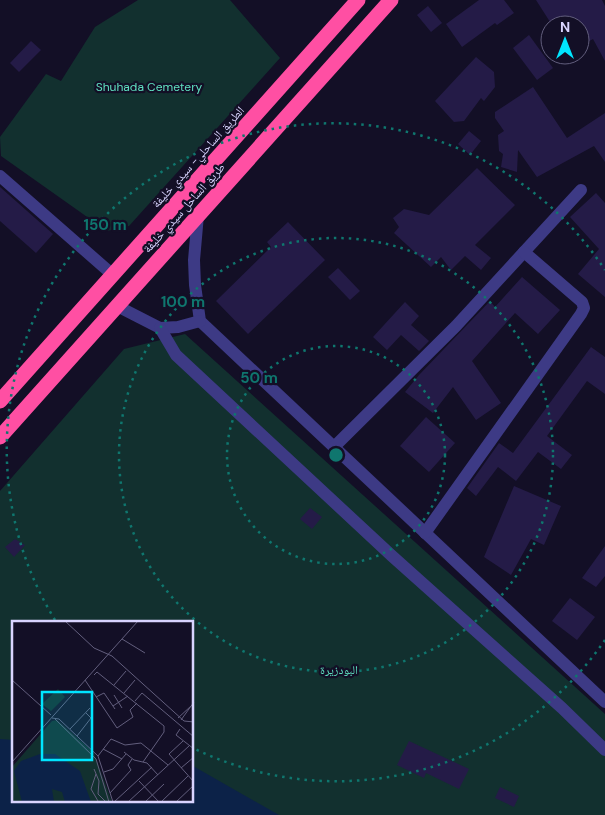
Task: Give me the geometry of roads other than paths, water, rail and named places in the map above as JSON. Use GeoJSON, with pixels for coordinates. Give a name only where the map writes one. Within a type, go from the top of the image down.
{"type":"FeatureCollection","features":[{"type":"Feature","properties":{"kind":"highway","name":"الطريق الساحلي- سيدي خليفة"},"geometry":{"type":"LineString","coordinates":[[0,401],[358,0]]}},
{"type":"Feature","properties":{"kind":"highway","name":"طريق الساحل سيدي خليفة"},"geometry":{"type":"LineString","coordinates":[[0,437],[391,0]]}},
{"type":"Feature","properties":{"kind":"street"},"geometry":{"type":"LineString","coordinates":[[0,176],[113,275]]}},
{"type":"Feature","properties":{"kind":"street"},"geometry":{"type":"LineString","coordinates":[[334,447],[456,326],[581,190]]}},
{"type":"Feature","properties":{"kind":"street"},"geometry":{"type":"LineString","coordinates":[[198,215],[194,260],[200,320],[605,702]]}},
{"type":"Feature","properties":{"kind":"street"},"geometry":{"type":"LineString","coordinates":[[425,533],[584,308],[582,302],[524,252]]}},
{"type":"Feature","properties":{"kind":"street"},"geometry":{"type":"LineString","coordinates":[[117,306],[160,328],[178,327],[200,320]]}},
{"type":"Feature","properties":{"kind":"street"},"geometry":{"type":"LineString","coordinates":[[160,328],[176,356],[392,556],[562,708],[605,750]]}},
{"type":"Feature","properties":{"kind":"water"},"geometry":{"type":"Polygon","coordinates":[[[0,739],[12,740],[12,802],[194,802],[194,767],[279,815],[0,815],[0,739]]]}},
{"type":"Feature","properties":{"kind":"park label","name":"Shuhada Cemetery"},"geometry":{"type":"Point","coordinates":[149,87]}},
{"type":"Feature","properties":{"kind":"park label","name":"البودزيرة"},"geometry":{"type":"Point","coordinates":[339,670]}}]}
